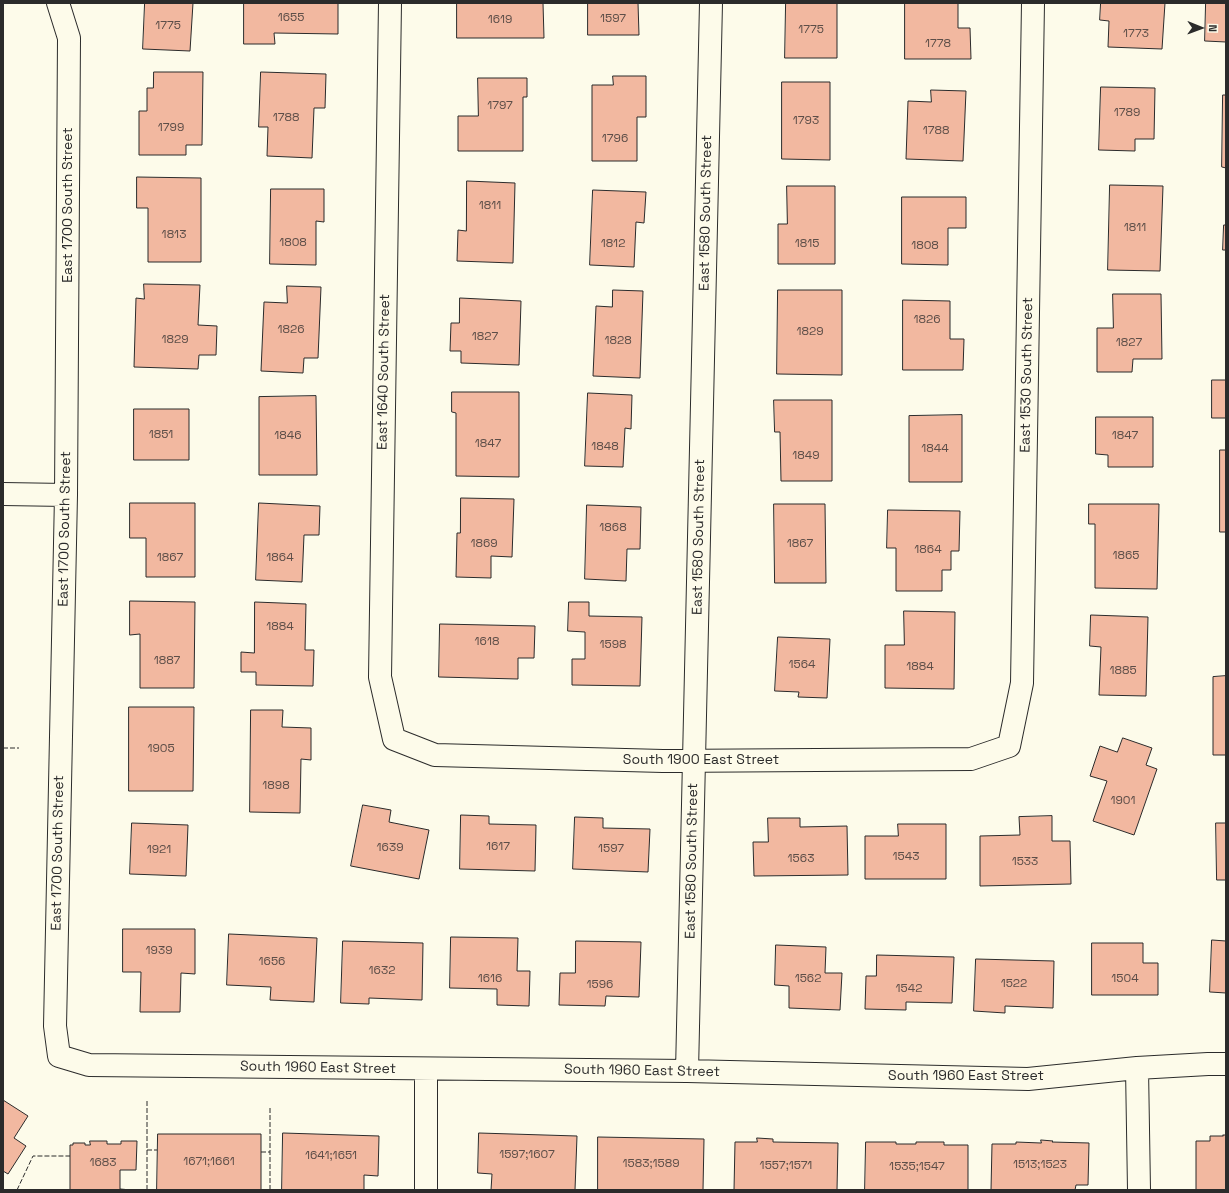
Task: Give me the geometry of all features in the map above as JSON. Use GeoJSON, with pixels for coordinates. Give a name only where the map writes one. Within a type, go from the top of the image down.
{"type":"FeatureCollection","features":[{"type":"Feature","properties":{"kind":"street","name":"East 1700 South Street"},"geometry":{"type":"LineString","coordinates":[[58,3],[69,38],[66,494],[55,1026],[58,1056]]}},
{"type":"Feature","properties":{"kind":"street","name":"East 1640 South Street"},"geometry":{"type":"LineString","coordinates":[[390,3],[380,676],[394,739]]}},
{"type":"Feature","properties":{"kind":"street","name":"East 1580 South Street"},"geometry":{"type":"LineString","coordinates":[[687,1071],[711,3]]}},
{"type":"Feature","properties":{"kind":"street","name":"East 1530 South Street"},"geometry":{"type":"LineString","coordinates":[[1009,746],[1022,683],[1033,3]]}},
{"type":"Feature","properties":{"kind":"street"},"geometry":{"type":"LineString","coordinates":[[3,494],[66,494]]}},
{"type":"Feature","properties":{"kind":"street","name":"South 1900 East Street"},"geometry":{"type":"LineString","coordinates":[[394,739],[435,755],[694,761],[971,759],[1009,746]]}},
{"type":"Feature","properties":{"kind":"street","name":"South 1960 East Street"},"geometry":{"type":"LineString","coordinates":[[58,1056],[89,1065],[687,1071],[1028,1079],[1137,1068],[1226,1064]]}},
{"type":"Feature","properties":{"kind":"street"},"geometry":{"type":"LineString","coordinates":[[1137,1068],[1139,1190]]}},
{"type":"Feature","properties":{"kind":"street"},"geometry":{"type":"LineString","coordinates":[[426,1069],[426,1190]]}},
{"type":"Feature","properties":{"kind":"building"},"geometry":{"type":"Polygon","coordinates":[[[145,3],[193,3],[190,51],[143,49],[145,3]]]}},
{"type":"Feature","properties":{"kind":"building"},"geometry":{"type":"Polygon","coordinates":[[[244,3],[338,3],[338,34],[274,33],[275,44],[244,44],[244,3]]]}},
{"type":"Feature","properties":{"kind":"building"},"geometry":{"type":"Polygon","coordinates":[[[457,3],[543,3],[544,38],[457,38],[457,3]]]}},
{"type":"Feature","properties":{"kind":"building"},"geometry":{"type":"Polygon","coordinates":[[[588,3],[638,3],[639,35],[588,35],[588,3]]]}},
{"type":"Feature","properties":{"kind":"building"},"geometry":{"type":"Polygon","coordinates":[[[786,3],[837,3],[837,58],[785,58],[786,3]]]}},
{"type":"Feature","properties":{"kind":"building"},"geometry":{"type":"Polygon","coordinates":[[[905,3],[958,3],[958,28],[970,28],[971,59],[905,59],[905,3]]]}},
{"type":"Feature","properties":{"kind":"building"},"geometry":{"type":"Polygon","coordinates":[[[1101,3],[1165,3],[1162,49],[1108,47],[1109,21],[1100,20],[1101,3]]]}},
{"type":"Feature","properties":{"kind":"building"},"geometry":{"type":"Polygon","coordinates":[[[1206,3],[1226,3],[1226,42],[1205,41],[1206,3]]]}},
{"type":"Feature","properties":{"kind":"building"},"geometry":{"type":"Polygon","coordinates":[[[154,72],[203,72],[202,145],[186,145],[186,155],[139,155],[139,111],[147,111],[147,88],[153,88],[154,72]]]}},
{"type":"Feature","properties":{"kind":"building"},"geometry":{"type":"Polygon","coordinates":[[[261,72],[326,74],[325,108],[314,108],[312,158],[267,156],[268,127],[259,127],[261,72]]]}},
{"type":"Feature","properties":{"kind":"building"},"geometry":{"type":"Polygon","coordinates":[[[613,76],[646,76],[646,117],[637,117],[637,161],[592,161],[592,85],[613,85],[613,76]]]}},
{"type":"Feature","properties":{"kind":"building"},"geometry":{"type":"Polygon","coordinates":[[[478,78],[527,78],[527,97],[523,97],[523,151],[458,151],[458,116],[478,116],[478,78]]]}},
{"type":"Feature","properties":{"kind":"building"},"geometry":{"type":"Polygon","coordinates":[[[782,82],[830,82],[830,160],[782,159],[782,82]]]}},
{"type":"Feature","properties":{"kind":"building"},"geometry":{"type":"Polygon","coordinates":[[[1101,87],[1155,88],[1154,139],[1135,139],[1135,151],[1099,150],[1101,87]]]}},
{"type":"Feature","properties":{"kind":"building"},"geometry":{"type":"Polygon","coordinates":[[[931,90],[966,91],[963,161],[906,159],[908,101],[931,102],[931,90]]]}},
{"type":"Feature","properties":{"kind":"building"},"geometry":{"type":"Polygon","coordinates":[[[1223,95],[1226,95],[1226,168],[1222,167],[1223,95]]]}},
{"type":"Feature","properties":{"kind":"building"},"geometry":{"type":"Polygon","coordinates":[[[137,177],[201,178],[201,262],[148,262],[148,208],[137,208],[137,177]]]}},
{"type":"Feature","properties":{"kind":"building"},"geometry":{"type":"Polygon","coordinates":[[[467,181],[515,183],[513,263],[457,261],[458,230],[466,231],[467,181]]]}},
{"type":"Feature","properties":{"kind":"building"},"geometry":{"type":"Polygon","coordinates":[[[1110,185],[1163,186],[1160,271],[1108,270],[1110,185]]]}},
{"type":"Feature","properties":{"kind":"building"},"geometry":{"type":"Polygon","coordinates":[[[787,186],[835,186],[835,264],[778,264],[778,224],[787,224],[787,186]]]}},
{"type":"Feature","properties":{"kind":"building"},"geometry":{"type":"Polygon","coordinates":[[[271,189],[324,189],[324,222],[316,221],[316,265],[270,264],[271,189]]]}},
{"type":"Feature","properties":{"kind":"building"},"geometry":{"type":"Polygon","coordinates":[[[593,190],[646,192],[644,223],[636,222],[634,267],[590,265],[593,190]]]}},
{"type":"Feature","properties":{"kind":"building"},"geometry":{"type":"Polygon","coordinates":[[[902,197],[966,197],[966,228],[948,228],[948,265],[902,264],[902,197]]]}},
{"type":"Feature","properties":{"kind":"building"},"geometry":{"type":"Polygon","coordinates":[[[1224,225],[1226,225],[1226,250],[1223,250],[1224,225]]]}},
{"type":"Feature","properties":{"kind":"building"},"geometry":{"type":"Polygon","coordinates":[[[144,284],[200,285],[198,325],[217,326],[216,355],[199,355],[198,369],[134,367],[136,298],[144,299],[144,284]]]}},
{"type":"Feature","properties":{"kind":"building"},"geometry":{"type":"Polygon","coordinates":[[[287,286],[321,287],[318,358],[304,358],[303,373],[261,371],[264,302],[287,303],[287,286]]]}},
{"type":"Feature","properties":{"kind":"building"},"geometry":{"type":"Polygon","coordinates":[[[613,290],[643,291],[640,378],[593,376],[596,306],[612,307],[613,290]]]}},
{"type":"Feature","properties":{"kind":"building"},"geometry":{"type":"Polygon","coordinates":[[[778,290],[842,290],[842,375],[777,374],[778,290]]]}},
{"type":"Feature","properties":{"kind":"building"},"geometry":{"type":"Polygon","coordinates":[[[1113,294],[1161,294],[1162,359],[1133,359],[1132,372],[1097,372],[1097,328],[1113,328],[1113,294]]]}},
{"type":"Feature","properties":{"kind":"building"},"geometry":{"type":"Polygon","coordinates":[[[460,298],[521,301],[519,365],[461,363],[461,351],[450,351],[451,323],[459,323],[460,298]]]}},
{"type":"Feature","properties":{"kind":"building"},"geometry":{"type":"Polygon","coordinates":[[[903,300],[950,301],[950,339],[964,339],[963,370],[903,370],[903,300]]]}},
{"type":"Feature","properties":{"kind":"building"},"geometry":{"type":"Polygon","coordinates":[[[1212,380],[1226,380],[1226,418],[1212,418],[1212,380]]]}},
{"type":"Feature","properties":{"kind":"building"},"geometry":{"type":"Polygon","coordinates":[[[452,392],[519,392],[519,477],[456,476],[456,413],[452,412],[452,392]]]}},
{"type":"Feature","properties":{"kind":"building"},"geometry":{"type":"Polygon","coordinates":[[[588,393],[632,395],[631,429],[625,428],[623,467],[585,466],[588,393]]]}},
{"type":"Feature","properties":{"kind":"building"},"geometry":{"type":"Polygon","coordinates":[[[316,396],[317,475],[259,475],[259,397],[316,396]]]}},
{"type":"Feature","properties":{"kind":"building"},"geometry":{"type":"Polygon","coordinates":[[[774,400],[832,400],[832,481],[781,481],[780,432],[775,432],[774,400]]]}},
{"type":"Feature","properties":{"kind":"building"},"geometry":{"type":"Polygon","coordinates":[[[134,409],[189,409],[189,460],[134,460],[134,409]]]}},
{"type":"Feature","properties":{"kind":"building"},"geometry":{"type":"Polygon","coordinates":[[[962,415],[962,482],[909,482],[909,416],[962,415]]]}},
{"type":"Feature","properties":{"kind":"building"},"geometry":{"type":"Polygon","coordinates":[[[1096,417],[1153,417],[1153,467],[1108,467],[1108,455],[1096,454],[1096,417]]]}},
{"type":"Feature","properties":{"kind":"building"},"geometry":{"type":"Polygon","coordinates":[[[1220,450],[1226,450],[1226,532],[1220,532],[1220,450]]]}},
{"type":"Feature","properties":{"kind":"building"},"geometry":{"type":"Polygon","coordinates":[[[461,498],[514,499],[512,557],[491,556],[491,578],[456,577],[457,533],[460,533],[461,498]]]}},
{"type":"Feature","properties":{"kind":"building"},"geometry":{"type":"Polygon","coordinates":[[[130,503],[195,503],[195,577],[146,577],[146,538],[130,538],[130,503]]]}},
{"type":"Feature","properties":{"kind":"building"},"geometry":{"type":"Polygon","coordinates":[[[259,503],[320,506],[319,535],[304,535],[302,582],[256,580],[259,503]]]}},
{"type":"Feature","properties":{"kind":"building"},"geometry":{"type":"Polygon","coordinates":[[[774,504],[825,504],[826,583],[775,583],[774,504]]]}},
{"type":"Feature","properties":{"kind":"building"},"geometry":{"type":"Polygon","coordinates":[[[1089,504],[1159,504],[1157,589],[1095,588],[1095,524],[1089,524],[1089,504]]]}},
{"type":"Feature","properties":{"kind":"building"},"geometry":{"type":"Polygon","coordinates":[[[587,505],[641,507],[640,549],[627,549],[626,581],[585,579],[587,505]]]}},
{"type":"Feature","properties":{"kind":"building"},"geometry":{"type":"Polygon","coordinates":[[[888,510],[960,511],[959,551],[951,551],[951,570],[942,570],[942,591],[896,591],[896,548],[887,548],[888,510]]]}},
{"type":"Feature","properties":{"kind":"building"},"geometry":{"type":"Polygon","coordinates":[[[130,601],[195,602],[194,688],[140,688],[140,634],[130,635],[130,601]]]}},
{"type":"Feature","properties":{"kind":"building"},"geometry":{"type":"Polygon","coordinates":[[[255,602],[306,604],[305,650],[314,650],[313,686],[256,685],[256,672],[241,672],[241,652],[254,653],[255,602]]]}},
{"type":"Feature","properties":{"kind":"building"},"geometry":{"type":"Polygon","coordinates":[[[569,602],[589,602],[589,616],[642,617],[640,686],[572,685],[572,659],[585,659],[585,632],[568,631],[569,602]]]}},
{"type":"Feature","properties":{"kind":"building"},"geometry":{"type":"Polygon","coordinates":[[[904,611],[955,612],[954,689],[885,688],[885,645],[904,645],[904,611]]]}},
{"type":"Feature","properties":{"kind":"building"},"geometry":{"type":"Polygon","coordinates":[[[1091,615],[1148,617],[1146,696],[1099,695],[1101,647],[1090,646],[1091,615]]]}},
{"type":"Feature","properties":{"kind":"building"},"geometry":{"type":"Polygon","coordinates":[[[440,624],[535,626],[534,658],[518,658],[518,679],[439,677],[440,624]]]}},
{"type":"Feature","properties":{"kind":"building"},"geometry":{"type":"Polygon","coordinates":[[[778,637],[830,639],[827,698],[798,697],[799,692],[775,691],[778,637]]]}},
{"type":"Feature","properties":{"kind":"building"},"geometry":{"type":"Polygon","coordinates":[[[1226,676],[1226,755],[1213,755],[1213,677],[1226,676]]]}},
{"type":"Feature","properties":{"kind":"building"},"geometry":{"type":"Polygon","coordinates":[[[129,707],[194,707],[193,791],[129,791],[129,707]]]}},
{"type":"Feature","properties":{"kind":"building"},"geometry":{"type":"Polygon","coordinates":[[[251,710],[283,710],[282,727],[311,728],[311,760],[301,759],[300,813],[250,812],[251,710]]]}},
{"type":"Feature","properties":{"kind":"building"},"geometry":{"type":"Polygon","coordinates":[[[1123,738],[1152,748],[1146,765],[1157,769],[1134,835],[1093,821],[1107,781],[1090,776],[1100,746],[1117,752],[1123,738]]]}},
{"type":"Feature","properties":{"kind":"building"},"geometry":{"type":"Polygon","coordinates":[[[363,805],[391,810],[389,822],[429,830],[419,879],[351,866],[363,805]]]}},
{"type":"Feature","properties":{"kind":"building"},"geometry":{"type":"Polygon","coordinates":[[[461,815],[489,816],[489,824],[536,825],[535,871],[460,869],[461,815]]]}},
{"type":"Feature","properties":{"kind":"building"},"geometry":{"type":"Polygon","coordinates":[[[1052,816],[1052,841],[1070,841],[1071,884],[980,886],[980,836],[1020,835],[1019,817],[1052,816]]]}},
{"type":"Feature","properties":{"kind":"building"},"geometry":{"type":"Polygon","coordinates":[[[575,817],[603,818],[603,828],[650,829],[648,872],[573,869],[575,817]]]}},
{"type":"Feature","properties":{"kind":"building"},"geometry":{"type":"Polygon","coordinates":[[[768,818],[800,818],[800,827],[847,826],[848,875],[754,876],[753,842],[768,842],[768,818]]]}},
{"type":"Feature","properties":{"kind":"building"},"geometry":{"type":"Polygon","coordinates":[[[132,823],[188,825],[186,876],[130,874],[132,823]]]}},
{"type":"Feature","properties":{"kind":"building"},"geometry":{"type":"Polygon","coordinates":[[[1216,823],[1226,823],[1226,880],[1217,880],[1216,823]]]}},
{"type":"Feature","properties":{"kind":"building"},"geometry":{"type":"Polygon","coordinates":[[[898,824],[946,824],[946,879],[865,879],[865,836],[898,836],[898,824]]]}},
{"type":"Feature","properties":{"kind":"building"},"geometry":{"type":"Polygon","coordinates":[[[123,929],[195,929],[195,974],[181,973],[180,1012],[140,1012],[141,972],[123,972],[123,929]]]}},
{"type":"Feature","properties":{"kind":"building"},"geometry":{"type":"Polygon","coordinates":[[[229,934],[317,938],[314,1002],[270,1000],[271,987],[227,985],[229,934]]]}},
{"type":"Feature","properties":{"kind":"building"},"geometry":{"type":"Polygon","coordinates":[[[451,937],[518,938],[517,971],[530,971],[529,1006],[497,1005],[497,989],[450,988],[451,937]]]}},
{"type":"Feature","properties":{"kind":"building"},"geometry":{"type":"Polygon","coordinates":[[[1212,940],[1226,941],[1226,993],[1210,992],[1212,940]]]}},
{"type":"Feature","properties":{"kind":"building"},"geometry":{"type":"Polygon","coordinates":[[[343,941],[423,943],[422,1000],[369,998],[369,1004],[341,1003],[343,941]]]}},
{"type":"Feature","properties":{"kind":"building"},"geometry":{"type":"Polygon","coordinates":[[[576,941],[641,942],[639,997],[606,996],[605,1006],[559,1005],[560,973],[575,973],[576,941]]]}},
{"type":"Feature","properties":{"kind":"building"},"geometry":{"type":"Polygon","coordinates":[[[1092,943],[1143,943],[1143,963],[1158,963],[1158,995],[1092,995],[1092,943]]]}},
{"type":"Feature","properties":{"kind":"building"},"geometry":{"type":"Polygon","coordinates":[[[776,945],[826,947],[825,973],[842,973],[840,1010],[789,1008],[789,986],[775,985],[776,945]]]}},
{"type":"Feature","properties":{"kind":"building"},"geometry":{"type":"Polygon","coordinates":[[[877,955],[954,957],[952,1003],[906,1002],[906,1010],[865,1009],[866,976],[876,976],[877,955]]]}},
{"type":"Feature","properties":{"kind":"building"},"geometry":{"type":"Polygon","coordinates":[[[976,959],[1054,961],[1053,1008],[1005,1006],[1005,1013],[974,1011],[976,959]]]}},
{"type":"Feature","properties":{"kind":"building"},"geometry":{"type":"Polygon","coordinates":[[[3,1100],[28,1116],[14,1138],[26,1146],[8,1174],[3,1171],[3,1100]]]}},
{"type":"Feature","properties":{"kind":"building"},"geometry":{"type":"Polygon","coordinates":[[[283,1133],[379,1136],[378,1176],[364,1175],[364,1190],[282,1190],[283,1133]]]}},
{"type":"Feature","properties":{"kind":"building"},"geometry":{"type":"Polygon","coordinates":[[[479,1133],[577,1136],[575,1190],[491,1190],[492,1174],[478,1173],[479,1133]]]}},
{"type":"Feature","properties":{"kind":"building"},"geometry":{"type":"Polygon","coordinates":[[[158,1134],[261,1134],[261,1190],[157,1190],[158,1134]]]}},
{"type":"Feature","properties":{"kind":"building"},"geometry":{"type":"Polygon","coordinates":[[[1226,1135],[1226,1190],[1196,1190],[1196,1141],[1210,1141],[1210,1136],[1226,1135]]]}},
{"type":"Feature","properties":{"kind":"building"},"geometry":{"type":"Polygon","coordinates":[[[598,1137],[704,1139],[703,1190],[598,1190],[598,1137]]]}},
{"type":"Feature","properties":{"kind":"building"},"geometry":{"type":"Polygon","coordinates":[[[757,1138],[773,1139],[773,1142],[838,1143],[837,1190],[734,1190],[735,1142],[757,1142],[757,1138]]]}},
{"type":"Feature","properties":{"kind":"building"},"geometry":{"type":"Polygon","coordinates":[[[1041,1140],[1053,1141],[1052,1142],[1089,1143],[1088,1185],[1076,1185],[1075,1190],[991,1190],[992,1144],[1016,1144],[1016,1142],[1041,1143],[1041,1140]]]}},
{"type":"Feature","properties":{"kind":"building"},"geometry":{"type":"Polygon","coordinates":[[[90,1141],[107,1141],[107,1144],[121,1144],[121,1141],[137,1141],[136,1170],[120,1170],[120,1190],[70,1190],[70,1145],[73,1145],[73,1143],[85,1143],[85,1145],[90,1145],[90,1141]]]}},
{"type":"Feature","properties":{"kind":"building"},"geometry":{"type":"Polygon","coordinates":[[[866,1142],[916,1144],[916,1142],[944,1142],[944,1145],[968,1145],[968,1190],[865,1190],[866,1142]]]}},
{"type":"Feature","properties":{"kind":"fence"},"geometry":{"type":"LineString","coordinates":[[3,748],[19,748]]}},
{"type":"Feature","properties":{"kind":"fence"},"geometry":{"type":"LineString","coordinates":[[147,1099],[147,1190]]}},
{"type":"Feature","properties":{"kind":"fence"},"geometry":{"type":"LineString","coordinates":[[270,1107],[270,1190]]}},
{"type":"Feature","properties":{"kind":"fence"},"geometry":{"type":"LineString","coordinates":[[147,1150],[157,1150]]}},
{"type":"Feature","properties":{"kind":"fence"},"geometry":{"type":"LineString","coordinates":[[261,1152],[270,1152]]}},
{"type":"Feature","properties":{"kind":"fence"},"geometry":{"type":"LineString","coordinates":[[17,1190],[33,1156],[70,1156]]}},
{"type":"Feature","properties":{"kind":"fence"},"geometry":{"type":"LineString","coordinates":[[120,1189],[132,1190]]}}]}
